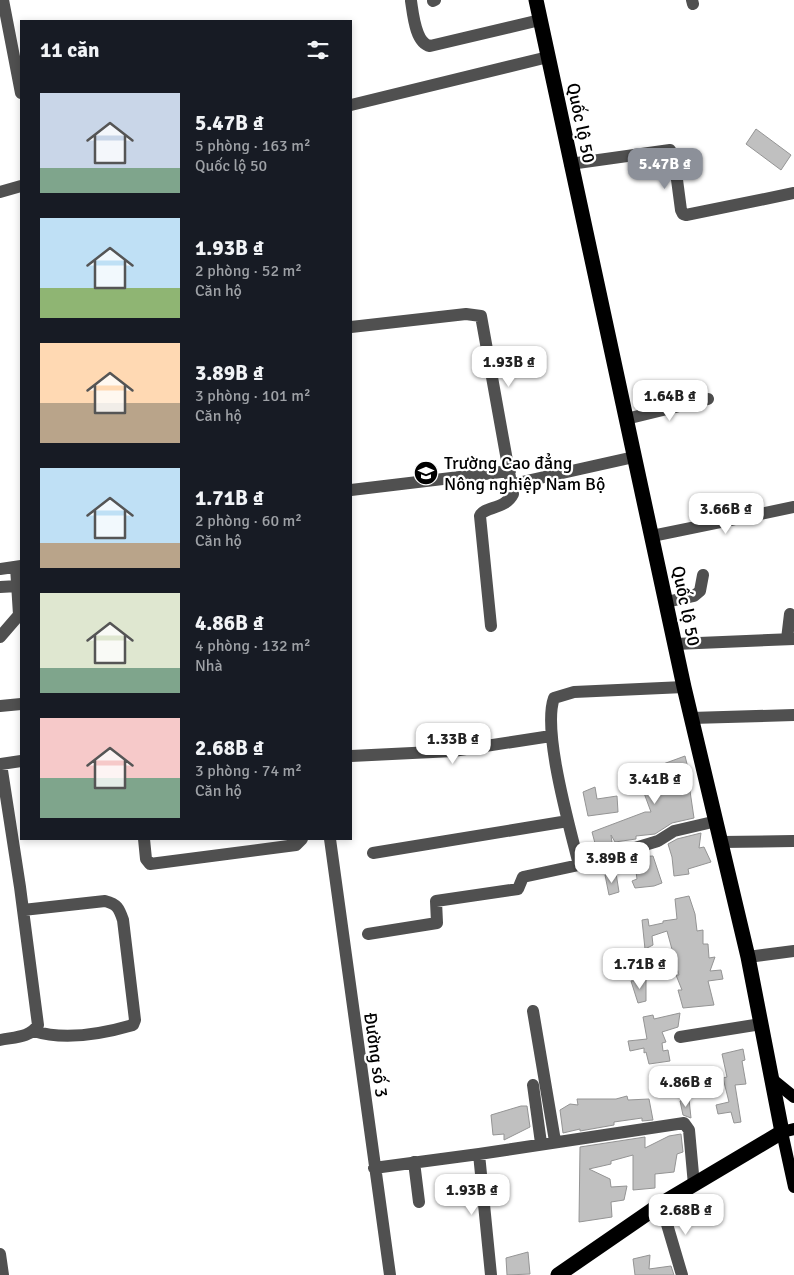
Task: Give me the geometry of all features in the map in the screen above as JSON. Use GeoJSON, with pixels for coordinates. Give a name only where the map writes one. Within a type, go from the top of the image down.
{"type":"FeatureCollection","features":[{"type":"Feature","properties":{"kind":"highway","name":"Quốc lộ 50"},"geometry":{"type":"LineString","coordinates":[[536,0],[684,687],[748,956],[772,1080],[788,1131]]}},
{"type":"Feature","properties":{"kind":"highway"},"geometry":{"type":"LineString","coordinates":[[558,1275],[661,1204],[788,1131]]}},
{"type":"Feature","properties":{"kind":"main road"},"geometry":{"type":"LineString","coordinates":[[772,1080],[794,1097]]}},
{"type":"Feature","properties":{"kind":"main road"},"geometry":{"type":"LineString","coordinates":[[788,1131],[794,1187]]}},
{"type":"Feature","properties":{"kind":"street"},"geometry":{"type":"LineString","coordinates":[[3,0],[20,88]]}},
{"type":"Feature","properties":{"kind":"street"},"geometry":{"type":"LineString","coordinates":[[410,1],[422,42],[430,46],[540,20]]}},
{"type":"Feature","properties":{"kind":"street"},"geometry":{"type":"LineString","coordinates":[[352,105],[548,57]]}},
{"type":"Feature","properties":{"kind":"street"},"geometry":{"type":"LineString","coordinates":[[570,164],[670,150],[674,157],[682,210],[683,214],[686,215],[794,194]]}},
{"type":"Feature","properties":{"kind":"street"},"geometry":{"type":"LineString","coordinates":[[0,192],[20,186]]}},
{"type":"Feature","properties":{"kind":"street"},"geometry":{"type":"LineString","coordinates":[[352,327],[466,314],[481,316],[513,484],[511,498],[498,508],[484,510],[480,516],[491,626]]}},
{"type":"Feature","properties":{"kind":"street"},"geometry":{"type":"LineString","coordinates":[[626,419],[708,399]]}},
{"type":"Feature","properties":{"kind":"street"},"geometry":{"type":"LineString","coordinates":[[513,484],[634,458]]}},
{"type":"Feature","properties":{"kind":"street"},"geometry":{"type":"LineString","coordinates":[[352,490],[510,471]]}},
{"type":"Feature","properties":{"kind":"street"},"geometry":{"type":"LineString","coordinates":[[652,536],[794,507]]}},
{"type":"Feature","properties":{"kind":"street"},"geometry":{"type":"LineString","coordinates":[[0,569],[19,567],[19,615],[0,636]]}},
{"type":"Feature","properties":{"kind":"street"},"geometry":{"type":"LineString","coordinates":[[666,602],[698,594],[703,575]]}},
{"type":"Feature","properties":{"kind":"street"},"geometry":{"type":"LineString","coordinates":[[0,587],[18,586]]}},
{"type":"Feature","properties":{"kind":"street"},"geometry":{"type":"LineString","coordinates":[[675,644],[791,639],[790,614]]}},
{"type":"Feature","properties":{"kind":"street"},"geometry":{"type":"LineString","coordinates":[[579,864],[568,821],[552,736],[552,703],[554,698],[574,692],[684,687]]}},
{"type":"Feature","properties":{"kind":"street"},"geometry":{"type":"LineString","coordinates":[[0,706],[20,704]]}},
{"type":"Feature","properties":{"kind":"street"},"geometry":{"type":"LineString","coordinates":[[691,718],[794,715]]}},
{"type":"Feature","properties":{"kind":"street"},"geometry":{"type":"LineString","coordinates":[[352,756],[453,751],[552,736]]}},
{"type":"Feature","properties":{"kind":"street"},"geometry":{"type":"LineString","coordinates":[[0,1040],[27,1035],[34,1031],[38,1025],[1,764],[20,761]]}},
{"type":"Feature","properties":{"kind":"street"},"geometry":{"type":"LineString","coordinates":[[373,853],[568,821]]}},
{"type":"Feature","properties":{"kind":"street"},"geometry":{"type":"LineString","coordinates":[[368,934],[437,923],[436,901],[518,889],[523,877],[579,864],[658,841],[674,831],[717,821]]}},
{"type":"Feature","properties":{"kind":"street"},"geometry":{"type":"LineString","coordinates":[[144,840],[146,859],[150,864],[278,848],[296,845],[301,840]]}},
{"type":"Feature","properties":{"kind":"street","name":"Đường số 3"},"geometry":{"type":"LineString","coordinates":[[330,840],[390,1275]]}},
{"type":"Feature","properties":{"kind":"street"},"geometry":{"type":"LineString","coordinates":[[721,842],[794,841]]}},
{"type":"Feature","properties":{"kind":"street"},"geometry":{"type":"LineString","coordinates":[[23,910],[105,901],[114,903],[119,908],[123,920],[135,1020],[132,1025],[123,1028],[66,1037],[49,1036],[34,1031]]}},
{"type":"Feature","properties":{"kind":"street"},"geometry":{"type":"LineString","coordinates":[[748,956],[794,951]]}},
{"type":"Feature","properties":{"kind":"street"},"geometry":{"type":"LineString","coordinates":[[533,1012],[556,1141]]}},
{"type":"Feature","properties":{"kind":"street"},"geometry":{"type":"LineString","coordinates":[[680,1037],[761,1024]]}},
{"type":"Feature","properties":{"kind":"street"},"geometry":{"type":"LineString","coordinates":[[533,1085],[541,1143]]}},
{"type":"Feature","properties":{"kind":"street"},"geometry":{"type":"LineString","coordinates":[[374,1168],[684,1123],[689,1130],[694,1185]]}},
{"type":"Feature","properties":{"kind":"street"},"geometry":{"type":"LineString","coordinates":[[479,1154],[492,1275]]}},
{"type":"Feature","properties":{"kind":"street"},"geometry":{"type":"LineString","coordinates":[[414,1162],[419,1202]]}},
{"type":"Feature","properties":{"kind":"street"},"geometry":{"type":"LineString","coordinates":[[661,1204],[682,1275]]}},
{"type":"Feature","properties":{"kind":"street"},"geometry":{"type":"LineString","coordinates":[[0,1254],[3,1275]]}},
{"type":"Feature","properties":{"kind":"building"},"geometry":{"type":"Polygon","coordinates":[[[756,129],[791,155],[781,170],[746,144],[756,129]]]}},
{"type":"Feature","properties":{"kind":"building"},"geometry":{"type":"Polygon","coordinates":[[[685,756],[688,768],[686,791],[690,791],[694,818],[672,823],[655,834],[636,836],[636,839],[615,842],[611,835],[612,843],[596,847],[592,832],[645,812],[651,812],[644,793],[657,794],[650,786],[644,771],[685,756]]]}},
{"type":"Feature","properties":{"kind":"building"},"geometry":{"type":"Polygon","coordinates":[[[595,787],[597,799],[617,796],[618,812],[588,816],[583,792],[595,787]]]}},
{"type":"Feature","properties":{"kind":"building"},"geometry":{"type":"Polygon","coordinates":[[[701,833],[699,848],[704,847],[711,862],[688,869],[689,874],[674,876],[672,857],[668,844],[677,839],[701,833]]]}},
{"type":"Feature","properties":{"kind":"building"},"geometry":{"type":"Polygon","coordinates":[[[653,856],[662,883],[635,888],[632,881],[637,879],[634,857],[653,856]]]}},
{"type":"Feature","properties":{"kind":"building"},"geometry":{"type":"Polygon","coordinates":[[[616,873],[619,892],[609,895],[605,875],[616,873]]]}},
{"type":"Feature","properties":{"kind":"building"},"geometry":{"type":"Polygon","coordinates":[[[689,896],[695,914],[697,931],[703,930],[703,944],[708,944],[709,958],[715,957],[710,971],[721,970],[723,979],[708,981],[714,1005],[683,1008],[678,990],[682,990],[676,975],[679,975],[667,931],[652,936],[653,945],[645,949],[642,920],[648,919],[649,926],[677,919],[675,899],[689,896]]]}},
{"type":"Feature","properties":{"kind":"building"},"geometry":{"type":"Polygon","coordinates":[[[646,980],[646,1001],[638,1003],[631,981],[646,980]]]}},
{"type":"Feature","properties":{"kind":"building"},"geometry":{"type":"Polygon","coordinates":[[[680,1013],[678,1027],[662,1032],[666,1042],[662,1043],[663,1051],[668,1050],[670,1061],[649,1064],[644,1048],[630,1051],[628,1041],[647,1039],[643,1017],[653,1015],[654,1019],[680,1013]]]}},
{"type":"Feature","properties":{"kind":"building"},"geometry":{"type":"Polygon","coordinates":[[[743,1049],[745,1060],[742,1061],[746,1084],[735,1085],[741,1122],[734,1123],[731,1112],[718,1114],[716,1105],[729,1102],[723,1078],[727,1077],[722,1054],[743,1049]]]}},
{"type":"Feature","properties":{"kind":"building"},"geometry":{"type":"Polygon","coordinates":[[[627,1096],[628,1100],[649,1099],[653,1120],[642,1121],[642,1118],[614,1122],[614,1125],[563,1133],[560,1110],[570,1104],[578,1105],[577,1099],[616,1099],[627,1096]]]}},
{"type":"Feature","properties":{"kind":"building"},"geometry":{"type":"Polygon","coordinates":[[[689,1099],[691,1118],[683,1115],[680,1101],[689,1099]]]}},
{"type":"Feature","properties":{"kind":"building"},"geometry":{"type":"Polygon","coordinates":[[[527,1106],[530,1127],[504,1140],[504,1134],[493,1135],[491,1115],[527,1106]]]}},
{"type":"Feature","properties":{"kind":"building"},"geometry":{"type":"Polygon","coordinates":[[[681,1134],[683,1152],[677,1154],[674,1172],[655,1174],[655,1188],[633,1190],[633,1155],[611,1161],[611,1164],[589,1169],[610,1179],[611,1187],[627,1186],[624,1200],[611,1202],[612,1217],[579,1222],[580,1147],[645,1137],[645,1148],[669,1136],[681,1134]]]}},
{"type":"Feature","properties":{"kind":"building"},"geometry":{"type":"Polygon","coordinates":[[[528,1252],[530,1274],[507,1275],[506,1258],[528,1252]]]}},
{"type":"Feature","properties":{"kind":"building"},"geometry":{"type":"Polygon","coordinates":[[[650,1255],[649,1269],[671,1266],[674,1275],[635,1275],[633,1259],[650,1255]]]}},
{"type":"Feature","properties":{"kind":"place","name":"Trường Cao đẳng Nông nghiệp Nam Bộ"},"geometry":{"type":"Point","coordinates":[426,473]}}]}
